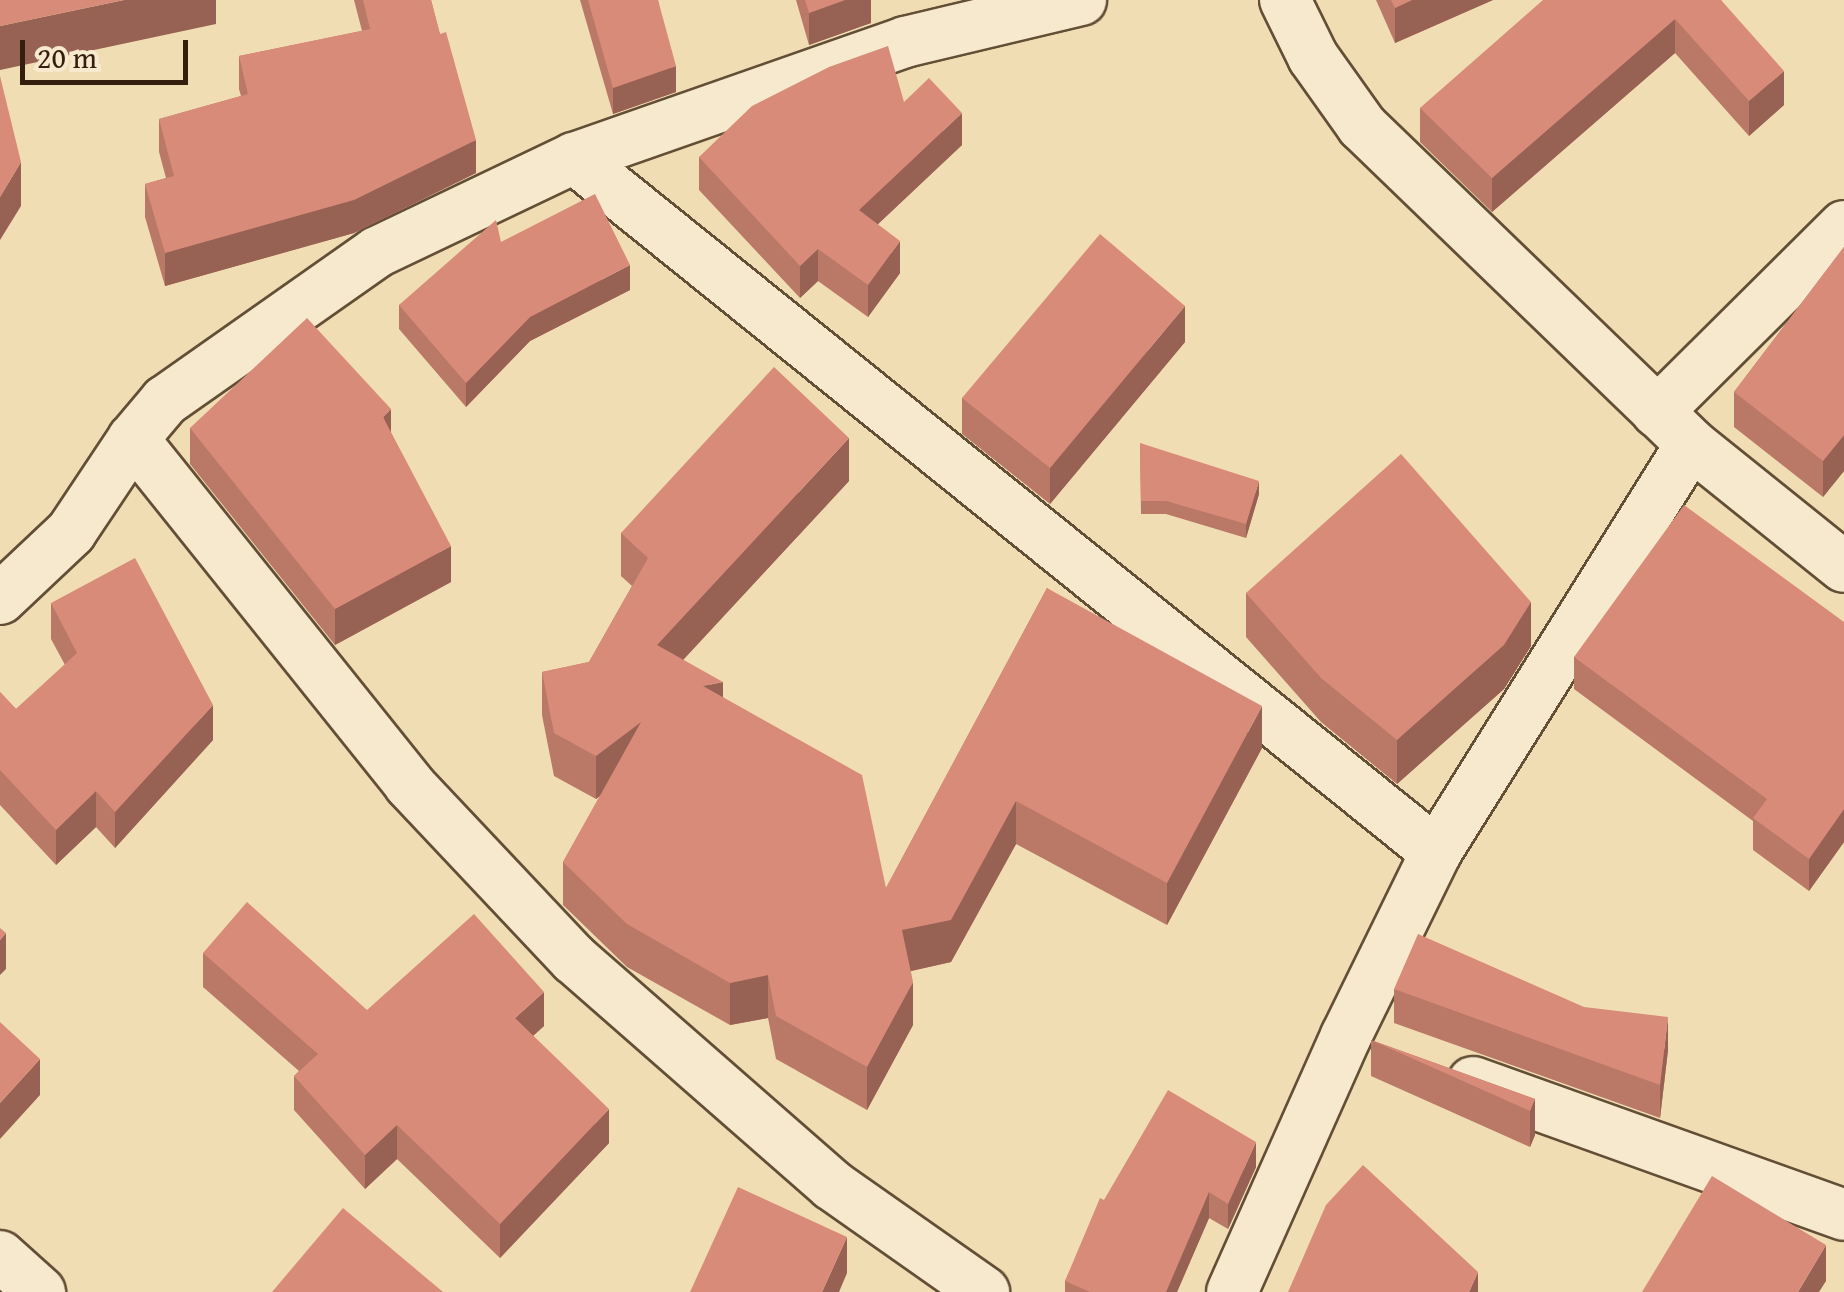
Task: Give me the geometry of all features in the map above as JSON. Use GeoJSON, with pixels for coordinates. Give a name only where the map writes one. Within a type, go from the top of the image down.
{"type":"FeatureCollection","features":[{"type":"Feature","properties":{"kind":"street"},"geometry":{"type":"LineString","coordinates":[[0,599],[70,532],[133,439],[165,401],[377,252],[574,158],[905,42],[1082,0]]}},
{"type":"Feature","properties":{"kind":"street"},"geometry":{"type":"LineString","coordinates":[[1285,0],[1313,57],[1362,126],[1674,428],[1844,567]]}},
{"type":"Feature","properties":{"kind":"street"},"geometry":{"type":"LineString","coordinates":[[574,158],[1436,852]]}},
{"type":"Feature","properties":{"kind":"street"},"geometry":{"type":"LineString","coordinates":[[1232,1292],[1364,1043],[1436,852],[1674,428],[1844,226]]}},
{"type":"Feature","properties":{"kind":"street"},"geometry":{"type":"LineString","coordinates":[[133,439],[409,784],[574,959],[832,1185],[984,1292]]}},
{"type":"Feature","properties":{"kind":"street"},"geometry":{"type":"LineString","coordinates":[[1438,1069],[1844,1215]]}},
{"type":"Feature","properties":{"kind":"street"},"geometry":{"type":"LineString","coordinates":[[0,1256],[40,1292]]}},
{"type":"Feature","properties":{"kind":"building"},"geometry":{"type":"Polygon","coordinates":[[[0,0],[124,0],[0,26],[0,0]]]}},
{"type":"Feature","properties":{"kind":"building"},"geometry":{"type":"Polygon","coordinates":[[[363,0],[431,0],[440,34],[446,32],[476,140],[354,200],[165,253],[145,184],[174,176],[159,119],[248,94],[239,56],[370,29],[363,0]]]}},
{"type":"Feature","properties":{"kind":"building"},"geometry":{"type":"Polygon","coordinates":[[[588,0],[658,0],[676,66],[613,88],[588,0]]]}},
{"type":"Feature","properties":{"kind":"building"},"geometry":{"type":"Polygon","coordinates":[[[805,0],[845,0],[809,13],[805,0]]]}},
{"type":"Feature","properties":{"kind":"building"},"geometry":{"type":"Polygon","coordinates":[[[1391,0],[1412,0],[1395,8],[1391,0]]]}},
{"type":"Feature","properties":{"kind":"building"},"geometry":{"type":"Polygon","coordinates":[[[1543,0],[1721,0],[1784,71],[1749,101],[1675,19],[1492,178],[1420,108],[1543,0]]]}},
{"type":"Feature","properties":{"kind":"building"},"geometry":{"type":"Polygon","coordinates":[[[888,46],[904,102],[929,78],[962,113],[859,210],[900,241],[868,285],[818,249],[800,266],[699,157],[752,106],[829,67],[888,46]]]}},
{"type":"Feature","properties":{"kind":"building"},"geometry":{"type":"Polygon","coordinates":[[[0,76],[21,162],[0,197],[0,76]]]}},
{"type":"Feature","properties":{"kind":"building"},"geometry":{"type":"Polygon","coordinates":[[[595,194],[630,265],[530,317],[466,383],[399,305],[496,220],[501,242],[595,194]]]}},
{"type":"Feature","properties":{"kind":"building"},"geometry":{"type":"Polygon","coordinates":[[[1100,234],[1185,306],[1050,468],[962,398],[1100,234]]]}},
{"type":"Feature","properties":{"kind":"building"},"geometry":{"type":"Polygon","coordinates":[[[1844,247],[1844,435],[1823,461],[1734,392],[1844,247]]]}},
{"type":"Feature","properties":{"kind":"building"},"geometry":{"type":"Polygon","coordinates":[[[307,318],[391,409],[383,417],[451,546],[335,609],[190,428],[307,318]]]}},
{"type":"Feature","properties":{"kind":"building"},"geometry":{"type":"Polygon","coordinates":[[[774,367],[849,438],[657,645],[723,682],[703,686],[862,775],[886,888],[1047,588],[1262,706],[1167,883],[1016,801],[951,920],[902,930],[913,982],[867,1067],[776,1016],[768,975],[730,983],[627,924],[563,862],[641,722],[596,756],[554,733],[542,672],[589,662],[648,558],[621,533],[774,367]]]}},
{"type":"Feature","properties":{"kind":"building"},"geometry":{"type":"Polygon","coordinates":[[[1140,443],[1259,481],[1246,524],[1166,501],[1141,501],[1140,443]]]}},
{"type":"Feature","properties":{"kind":"building"},"geometry":{"type":"Polygon","coordinates":[[[1401,454],[1531,602],[1504,645],[1397,740],[1321,678],[1246,593],[1401,454]]]}},
{"type":"Feature","properties":{"kind":"building"},"geometry":{"type":"Polygon","coordinates":[[[1684,505],[1844,622],[1844,809],[1809,859],[1753,818],[1767,799],[1574,657],[1684,505]]]}},
{"type":"Feature","properties":{"kind":"building"},"geometry":{"type":"Polygon","coordinates":[[[135,558],[213,705],[115,812],[96,791],[56,830],[0,770],[0,692],[16,709],[77,653],[51,603],[135,558]]]}},
{"type":"Feature","properties":{"kind":"building"},"geometry":{"type":"Polygon","coordinates":[[[247,902],[367,1010],[474,914],[544,992],[515,1018],[609,1109],[500,1224],[397,1125],[365,1155],[294,1076],[318,1054],[203,953],[247,902]]]}},
{"type":"Feature","properties":{"kind":"building"},"geometry":{"type":"Polygon","coordinates":[[[1418,934],[1584,1007],[1668,1017],[1660,1085],[1394,989],[1418,934]]]}},
{"type":"Feature","properties":{"kind":"building"},"geometry":{"type":"Polygon","coordinates":[[[0,1022],[40,1059],[0,1103],[0,1022]]]}},
{"type":"Feature","properties":{"kind":"building"},"geometry":{"type":"Polygon","coordinates":[[[1371,1040],[1535,1099],[1530,1111],[1371,1040]]]}},
{"type":"Feature","properties":{"kind":"building"},"geometry":{"type":"Polygon","coordinates":[[[1168,1090],[1256,1142],[1228,1204],[1209,1192],[1166,1292],[1090,1292],[1065,1281],[1100,1198],[1104,1200],[1168,1090]]]}},
{"type":"Feature","properties":{"kind":"building"},"geometry":{"type":"Polygon","coordinates":[[[1363,1165],[1478,1272],[1469,1292],[1288,1292],[1326,1205],[1363,1165]]]}},
{"type":"Feature","properties":{"kind":"building"},"geometry":{"type":"Polygon","coordinates":[[[1712,1176],[1826,1245],[1798,1292],[1642,1292],[1712,1176]]]}},
{"type":"Feature","properties":{"kind":"building"},"geometry":{"type":"Polygon","coordinates":[[[738,1187],[847,1237],[822,1292],[690,1292],[738,1187]]]}},
{"type":"Feature","properties":{"kind":"building"},"geometry":{"type":"Polygon","coordinates":[[[343,1208],[443,1292],[272,1292],[343,1208]]]}}]}
